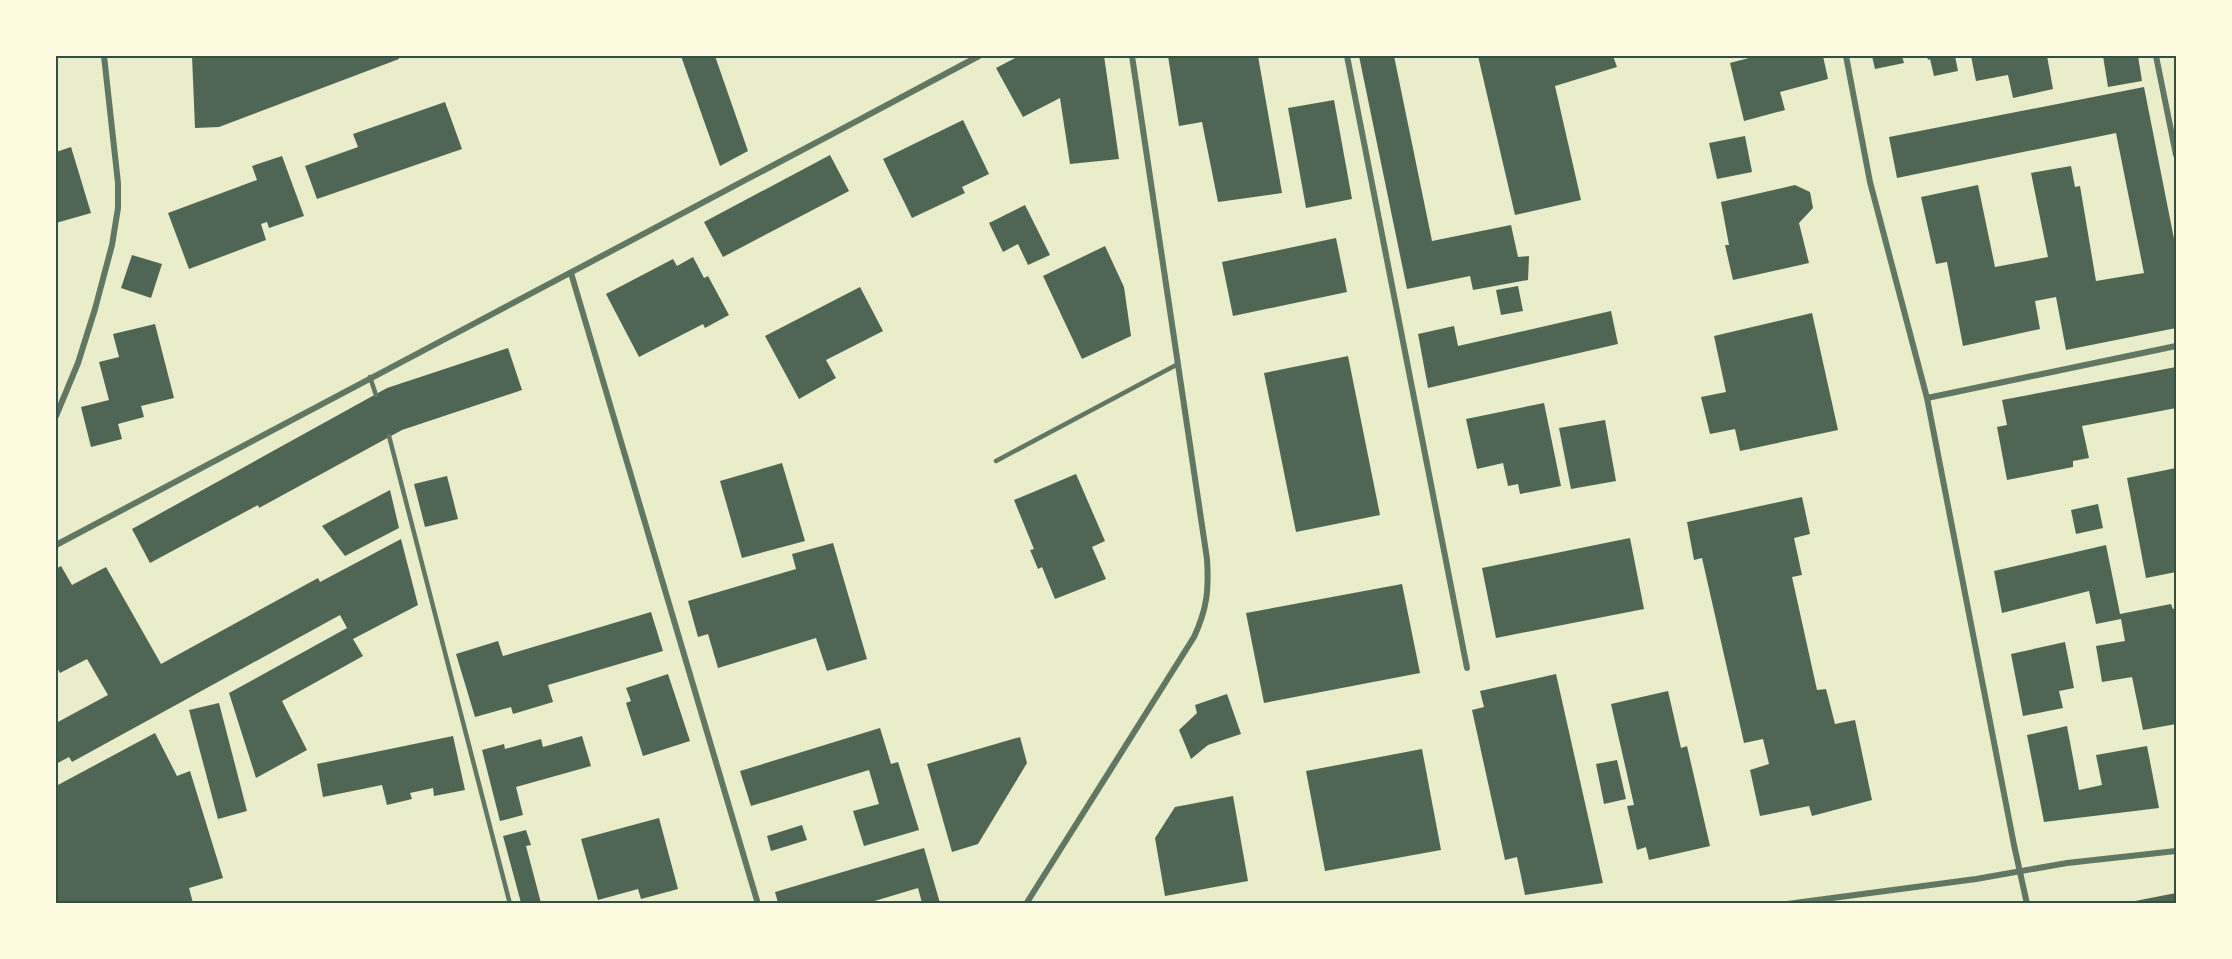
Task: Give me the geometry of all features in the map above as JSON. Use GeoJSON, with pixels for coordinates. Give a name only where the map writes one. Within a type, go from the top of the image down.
{"type":"FeatureCollection","features":[{"type":"Feature","properties":{"kind":"street"},"geometry":{"type":"LineString","coordinates":[[56,416],[78,363],[93,318],[112,245],[118,208],[118,183],[104,56]]}},
{"type":"Feature","properties":{"kind":"street"},"geometry":{"type":"LineString","coordinates":[[56,544],[979,56]]}},
{"type":"Feature","properties":{"kind":"street"},"geometry":{"type":"LineString","coordinates":[[1026,903],[1194,637],[1207,604],[1209,585],[1207,559],[1132,56]]}},
{"type":"Feature","properties":{"kind":"street"},"geometry":{"type":"LineString","coordinates":[[1347,56],[1467,668]]}},
{"type":"Feature","properties":{"kind":"street"},"geometry":{"type":"LineString","coordinates":[[1846,56],[1870,182],[1928,398],[2027,903]]}},
{"type":"Feature","properties":{"kind":"street"},"geometry":{"type":"LineString","coordinates":[[2156,56],[2176,154]]}},
{"type":"Feature","properties":{"kind":"street"},"geometry":{"type":"LineString","coordinates":[[571,273],[758,903]]}},
{"type":"Feature","properties":{"kind":"street"},"geometry":{"type":"LineString","coordinates":[[1928,398],[2176,346]]}},
{"type":"Feature","properties":{"kind":"street"},"geometry":{"type":"LineString","coordinates":[[1787,903],[1976,879],[2067,863],[2176,851]]}},
{"type":"Feature","properties":{"kind":"lane"},"geometry":{"type":"LineString","coordinates":[[996,461],[1178,364]]}},
{"type":"Feature","properties":{"kind":"lane"},"geometry":{"type":"LineString","coordinates":[[370,376],[376,395]]}},
{"type":"Feature","properties":{"kind":"lane"},"geometry":{"type":"LineString","coordinates":[[389,436],[510,903]]}},
{"type":"Feature","properties":{"kind":"building"},"geometry":{"type":"Polygon","coordinates":[[[192,56],[398,56],[399,59],[219,127],[195,128],[192,56]]]}},
{"type":"Feature","properties":{"kind":"building"},"geometry":{"type":"Polygon","coordinates":[[[681,56],[715,56],[748,151],[720,166],[681,56]]]}},
{"type":"Feature","properties":{"kind":"building"},"geometry":{"type":"Polygon","coordinates":[[[1019,56],[1104,56],[1119,159],[1070,164],[1060,98],[1023,117],[996,68],[1019,56]]]}},
{"type":"Feature","properties":{"kind":"building"},"geometry":{"type":"Polygon","coordinates":[[[1168,56],[1258,56],[1282,193],[1218,202],[1202,122],[1179,126],[1168,56]]]}},
{"type":"Feature","properties":{"kind":"building"},"geometry":{"type":"Polygon","coordinates":[[[1359,56],[1394,56],[1432,241],[1511,225],[1518,257],[1529,256],[1528,280],[1473,290],[1470,276],[1407,289],[1359,56]]]}},
{"type":"Feature","properties":{"kind":"building"},"geometry":{"type":"Polygon","coordinates":[[[1478,56],[1613,56],[1617,67],[1555,86],[1581,200],[1515,215],[1478,56]]]}},
{"type":"Feature","properties":{"kind":"building"},"geometry":{"type":"Polygon","coordinates":[[[1756,56],[1823,56],[1828,79],[1780,92],[1785,110],[1744,121],[1730,63],[1756,56]]]}},
{"type":"Feature","properties":{"kind":"building"},"geometry":{"type":"Polygon","coordinates":[[[1872,56],[1902,56],[1904,63],[1875,69],[1872,56]]]}},
{"type":"Feature","properties":{"kind":"building"},"geometry":{"type":"Polygon","coordinates":[[[1927,56],[1955,56],[1958,71],[1934,76],[1930,59],[1928,60],[1927,56]]]}},
{"type":"Feature","properties":{"kind":"building"},"geometry":{"type":"Polygon","coordinates":[[[1971,56],[2047,56],[2053,89],[2013,98],[2008,75],[1976,81],[1971,56]]]}},
{"type":"Feature","properties":{"kind":"building"},"geometry":{"type":"Polygon","coordinates":[[[2103,56],[2138,56],[2142,81],[2108,87],[2103,56]]]}},
{"type":"Feature","properties":{"kind":"building"},"geometry":{"type":"Polygon","coordinates":[[[2144,87],[2176,249],[2176,328],[2066,350],[2056,297],[2035,301],[2040,329],[1963,346],[1947,262],[1936,264],[1921,197],[1978,185],[1995,267],[2048,257],[2031,173],[2071,166],[2075,187],[2080,186],[2096,281],[2144,273],[2116,133],[1897,178],[1889,137],[2144,87]]]}},
{"type":"Feature","properties":{"kind":"building"},"geometry":{"type":"Polygon","coordinates":[[[1334,100],[1352,199],[1306,208],[1288,108],[1334,100]]]}},
{"type":"Feature","properties":{"kind":"building"},"geometry":{"type":"Polygon","coordinates":[[[445,102],[462,149],[317,199],[305,166],[358,147],[353,134],[445,102]]]}},
{"type":"Feature","properties":{"kind":"building"},"geometry":{"type":"Polygon","coordinates":[[[963,120],[989,174],[962,187],[965,193],[912,218],[883,159],[963,120]]]}},
{"type":"Feature","properties":{"kind":"building"},"geometry":{"type":"Polygon","coordinates":[[[1745,136],[1752,172],[1717,179],[1709,143],[1745,136]]]}},
{"type":"Feature","properties":{"kind":"building"},"geometry":{"type":"Polygon","coordinates":[[[71,147],[91,213],[56,223],[56,152],[71,147]]]}},
{"type":"Feature","properties":{"kind":"building"},"geometry":{"type":"Polygon","coordinates":[[[830,155],[849,191],[723,257],[704,222],[830,155]]]}},
{"type":"Feature","properties":{"kind":"building"},"geometry":{"type":"Polygon","coordinates":[[[282,156],[304,216],[269,228],[267,222],[261,224],[266,240],[189,269],[168,213],[257,180],[252,166],[282,156]]]}},
{"type":"Feature","properties":{"kind":"building"},"geometry":{"type":"Polygon","coordinates":[[[1795,185],[1810,192],[1813,208],[1799,223],[1809,263],[1733,280],[1725,245],[1729,245],[1721,202],[1795,185]]]}},
{"type":"Feature","properties":{"kind":"building"},"geometry":{"type":"Polygon","coordinates":[[[1025,205],[1050,255],[1028,265],[1018,244],[1003,252],[989,223],[1025,205]]]}},
{"type":"Feature","properties":{"kind":"building"},"geometry":{"type":"Polygon","coordinates":[[[1336,238],[1347,292],[1233,316],[1222,262],[1336,238]]]}},
{"type":"Feature","properties":{"kind":"building"},"geometry":{"type":"Polygon","coordinates":[[[1105,246],[1124,287],[1131,336],[1082,359],[1043,276],[1105,246]]]}},
{"type":"Feature","properties":{"kind":"building"},"geometry":{"type":"Polygon","coordinates":[[[132,255],[162,264],[151,298],[121,288],[132,255]]]}},
{"type":"Feature","properties":{"kind":"building"},"geometry":{"type":"Polygon","coordinates":[[[693,257],[704,278],[708,276],[729,315],[705,328],[703,324],[639,357],[606,294],[673,259],[677,266],[693,257]]]}},
{"type":"Feature","properties":{"kind":"building"},"geometry":{"type":"Polygon","coordinates":[[[1518,286],[1523,311],[1501,315],[1496,290],[1518,286]]]}},
{"type":"Feature","properties":{"kind":"building"},"geometry":{"type":"Polygon","coordinates":[[[860,287],[883,331],[826,360],[836,378],[799,399],[765,336],[860,287]]]}},
{"type":"Feature","properties":{"kind":"building"},"geometry":{"type":"Polygon","coordinates":[[[1611,311],[1618,344],[1428,388],[1418,334],[1454,326],[1458,346],[1611,311]]]}},
{"type":"Feature","properties":{"kind":"building"},"geometry":{"type":"Polygon","coordinates":[[[1812,313],[1838,430],[1740,451],[1735,429],[1710,434],[1701,397],[1726,392],[1714,336],[1812,313]]]}},
{"type":"Feature","properties":{"kind":"building"},"geometry":{"type":"Polygon","coordinates":[[[155,324],[174,398],[141,406],[144,417],[118,424],[122,439],[91,447],[81,407],[109,400],[99,362],[119,357],[113,334],[155,324]]]}},
{"type":"Feature","properties":{"kind":"building"},"geometry":{"type":"Polygon","coordinates":[[[508,348],[522,390],[402,430],[259,508],[258,505],[150,563],[132,529],[387,388],[508,348]]]}},
{"type":"Feature","properties":{"kind":"building"},"geometry":{"type":"Polygon","coordinates":[[[1348,356],[1380,515],[1296,532],[1264,373],[1348,356]]]}},
{"type":"Feature","properties":{"kind":"building"},"geometry":{"type":"Polygon","coordinates":[[[2176,367],[2176,408],[2082,426],[2089,458],[2073,461],[2073,467],[2007,480],[1997,427],[2007,425],[2002,400],[2176,367]]]}},
{"type":"Feature","properties":{"kind":"building"},"geometry":{"type":"Polygon","coordinates":[[[1544,403],[1561,486],[1520,494],[1518,484],[1508,486],[1503,463],[1477,469],[1466,419],[1544,403]]]}},
{"type":"Feature","properties":{"kind":"building"},"geometry":{"type":"Polygon","coordinates":[[[1605,420],[1616,481],[1571,489],[1559,428],[1605,420]]]}},
{"type":"Feature","properties":{"kind":"building"},"geometry":{"type":"Polygon","coordinates":[[[782,463],[805,541],[742,558],[720,481],[782,463]]]}},
{"type":"Feature","properties":{"kind":"building"},"geometry":{"type":"Polygon","coordinates":[[[2176,468],[2176,572],[2146,578],[2127,478],[2176,468]]]}},
{"type":"Feature","properties":{"kind":"building"},"geometry":{"type":"Polygon","coordinates":[[[1076,474],[1105,541],[1092,547],[1106,579],[1055,599],[1042,567],[1038,569],[1030,550],[1034,549],[1014,500],[1076,474]]]}},
{"type":"Feature","properties":{"kind":"building"},"geometry":{"type":"Polygon","coordinates":[[[447,476],[458,519],[425,527],[414,484],[447,476]]]}},
{"type":"Feature","properties":{"kind":"building"},"geometry":{"type":"Polygon","coordinates":[[[390,490],[399,528],[345,556],[322,526],[390,490]]]}},
{"type":"Feature","properties":{"kind":"building"},"geometry":{"type":"Polygon","coordinates":[[[1802,497],[1810,534],[1794,538],[1802,575],[1792,577],[1817,690],[1826,689],[1835,724],[1855,720],[1872,800],[1812,816],[1809,806],[1760,816],[1750,770],[1769,764],[1763,739],[1744,743],[1702,558],[1694,560],[1687,522],[1802,497]]]}},
{"type":"Feature","properties":{"kind":"building"},"geometry":{"type":"Polygon","coordinates":[[[2098,504],[2103,528],[2076,534],[2071,510],[2098,504]]]}},
{"type":"Feature","properties":{"kind":"building"},"geometry":{"type":"Polygon","coordinates":[[[1630,538],[1644,609],[1496,638],[1482,568],[1630,538]]]}},
{"type":"Feature","properties":{"kind":"building"},"geometry":{"type":"Polygon","coordinates":[[[401,539],[418,605],[353,639],[363,656],[282,701],[307,750],[256,778],[229,693],[347,628],[340,615],[72,762],[69,757],[56,764],[56,723],[108,695],[87,659],[60,673],[56,666],[56,569],[61,566],[72,585],[106,567],[161,664],[318,578],[320,582],[401,539]]]}},
{"type":"Feature","properties":{"kind":"building"},"geometry":{"type":"Polygon","coordinates":[[[833,543],[867,659],[827,671],[816,638],[718,668],[708,634],[698,637],[688,601],[796,569],[792,554],[833,543]]]}},
{"type":"Feature","properties":{"kind":"building"},"geometry":{"type":"Polygon","coordinates":[[[2106,545],[2120,614],[2171,604],[2173,609],[2176,608],[2176,724],[2143,730],[2132,677],[2102,682],[2096,646],[2125,641],[2121,619],[2096,624],[2089,591],[2002,613],[1994,571],[2106,545]]]}},
{"type":"Feature","properties":{"kind":"building"},"geometry":{"type":"Polygon","coordinates":[[[1402,584],[1420,673],[1264,703],[1246,613],[1402,584]]]}},
{"type":"Feature","properties":{"kind":"building"},"geometry":{"type":"Polygon","coordinates":[[[651,612],[663,651],[548,685],[553,702],[513,714],[511,707],[475,717],[456,654],[498,641],[503,656],[651,612]]]}},
{"type":"Feature","properties":{"kind":"building"},"geometry":{"type":"Polygon","coordinates":[[[2065,642],[2074,688],[2059,691],[2063,708],[2023,716],[2011,654],[2065,642]]]}},
{"type":"Feature","properties":{"kind":"building"},"geometry":{"type":"Polygon","coordinates":[[[668,674],[690,741],[643,756],[626,703],[631,701],[626,688],[668,674]]]}},
{"type":"Feature","properties":{"kind":"building"},"geometry":{"type":"Polygon","coordinates":[[[1556,674],[1603,883],[1525,895],[1517,857],[1505,860],[1472,710],[1484,707],[1480,691],[1556,674]]]}},
{"type":"Feature","properties":{"kind":"building"},"geometry":{"type":"Polygon","coordinates":[[[1668,691],[1681,748],[1687,746],[1710,846],[1649,860],[1646,847],[1637,850],[1627,806],[1634,805],[1611,704],[1668,691]]]}},
{"type":"Feature","properties":{"kind":"building"},"geometry":{"type":"Polygon","coordinates":[[[1227,694],[1241,734],[1208,745],[1191,759],[1179,730],[1197,713],[1195,705],[1227,694]]]}},
{"type":"Feature","properties":{"kind":"building"},"geometry":{"type":"Polygon","coordinates":[[[219,703],[247,811],[218,819],[189,710],[219,703]]]}},
{"type":"Feature","properties":{"kind":"building"},"geometry":{"type":"Polygon","coordinates":[[[2067,726],[2079,790],[2102,785],[2096,755],[2147,746],[2159,808],[2044,822],[2027,735],[2067,726]]]}},
{"type":"Feature","properties":{"kind":"building"},"geometry":{"type":"Polygon","coordinates":[[[880,728],[891,764],[898,762],[919,830],[864,846],[853,811],[879,804],[869,770],[751,806],[740,771],[880,728]]]}},
{"type":"Feature","properties":{"kind":"building"},"geometry":{"type":"Polygon","coordinates":[[[155,733],[177,776],[190,771],[223,878],[189,888],[193,903],[56,903],[56,786],[155,733]]]}},
{"type":"Feature","properties":{"kind":"building"},"geometry":{"type":"Polygon","coordinates":[[[453,736],[465,790],[434,796],[433,788],[410,793],[412,799],[387,805],[382,785],[323,797],[317,764],[453,736]]]}},
{"type":"Feature","properties":{"kind":"building"},"geometry":{"type":"Polygon","coordinates":[[[582,736],[591,766],[516,787],[523,815],[500,821],[482,750],[504,744],[505,749],[541,739],[543,747],[582,736]]]}},
{"type":"Feature","properties":{"kind":"building"},"geometry":{"type":"Polygon","coordinates":[[[1020,737],[1027,763],[978,844],[952,852],[927,764],[1020,737]]]}},
{"type":"Feature","properties":{"kind":"building"},"geometry":{"type":"Polygon","coordinates":[[[1422,749],[1441,850],[1325,871],[1306,771],[1422,749]]]}},
{"type":"Feature","properties":{"kind":"building"},"geometry":{"type":"Polygon","coordinates":[[[1617,760],[1626,799],[1604,804],[1596,764],[1617,760]]]}},
{"type":"Feature","properties":{"kind":"building"},"geometry":{"type":"Polygon","coordinates":[[[1233,796],[1248,881],[1165,896],[1155,838],[1175,807],[1233,796]]]}},
{"type":"Feature","properties":{"kind":"building"},"geometry":{"type":"Polygon","coordinates":[[[659,818],[678,889],[641,899],[638,889],[598,900],[581,839],[659,818]]]}},
{"type":"Feature","properties":{"kind":"building"},"geometry":{"type":"Polygon","coordinates":[[[802,825],[807,840],[771,851],[767,836],[802,825]]]}},
{"type":"Feature","properties":{"kind":"building"},"geometry":{"type":"Polygon","coordinates":[[[526,830],[531,845],[526,846],[541,903],[521,903],[503,836],[526,830]]]}},
{"type":"Feature","properties":{"kind":"building"},"geometry":{"type":"Polygon","coordinates":[[[924,848],[940,903],[922,903],[918,888],[868,903],[778,903],[775,892],[924,848]]]}},
{"type":"Feature","properties":{"kind":"building"},"geometry":{"type":"Polygon","coordinates":[[[2176,893],[2176,903],[2130,903],[2130,902],[2176,893]]]}}]}
